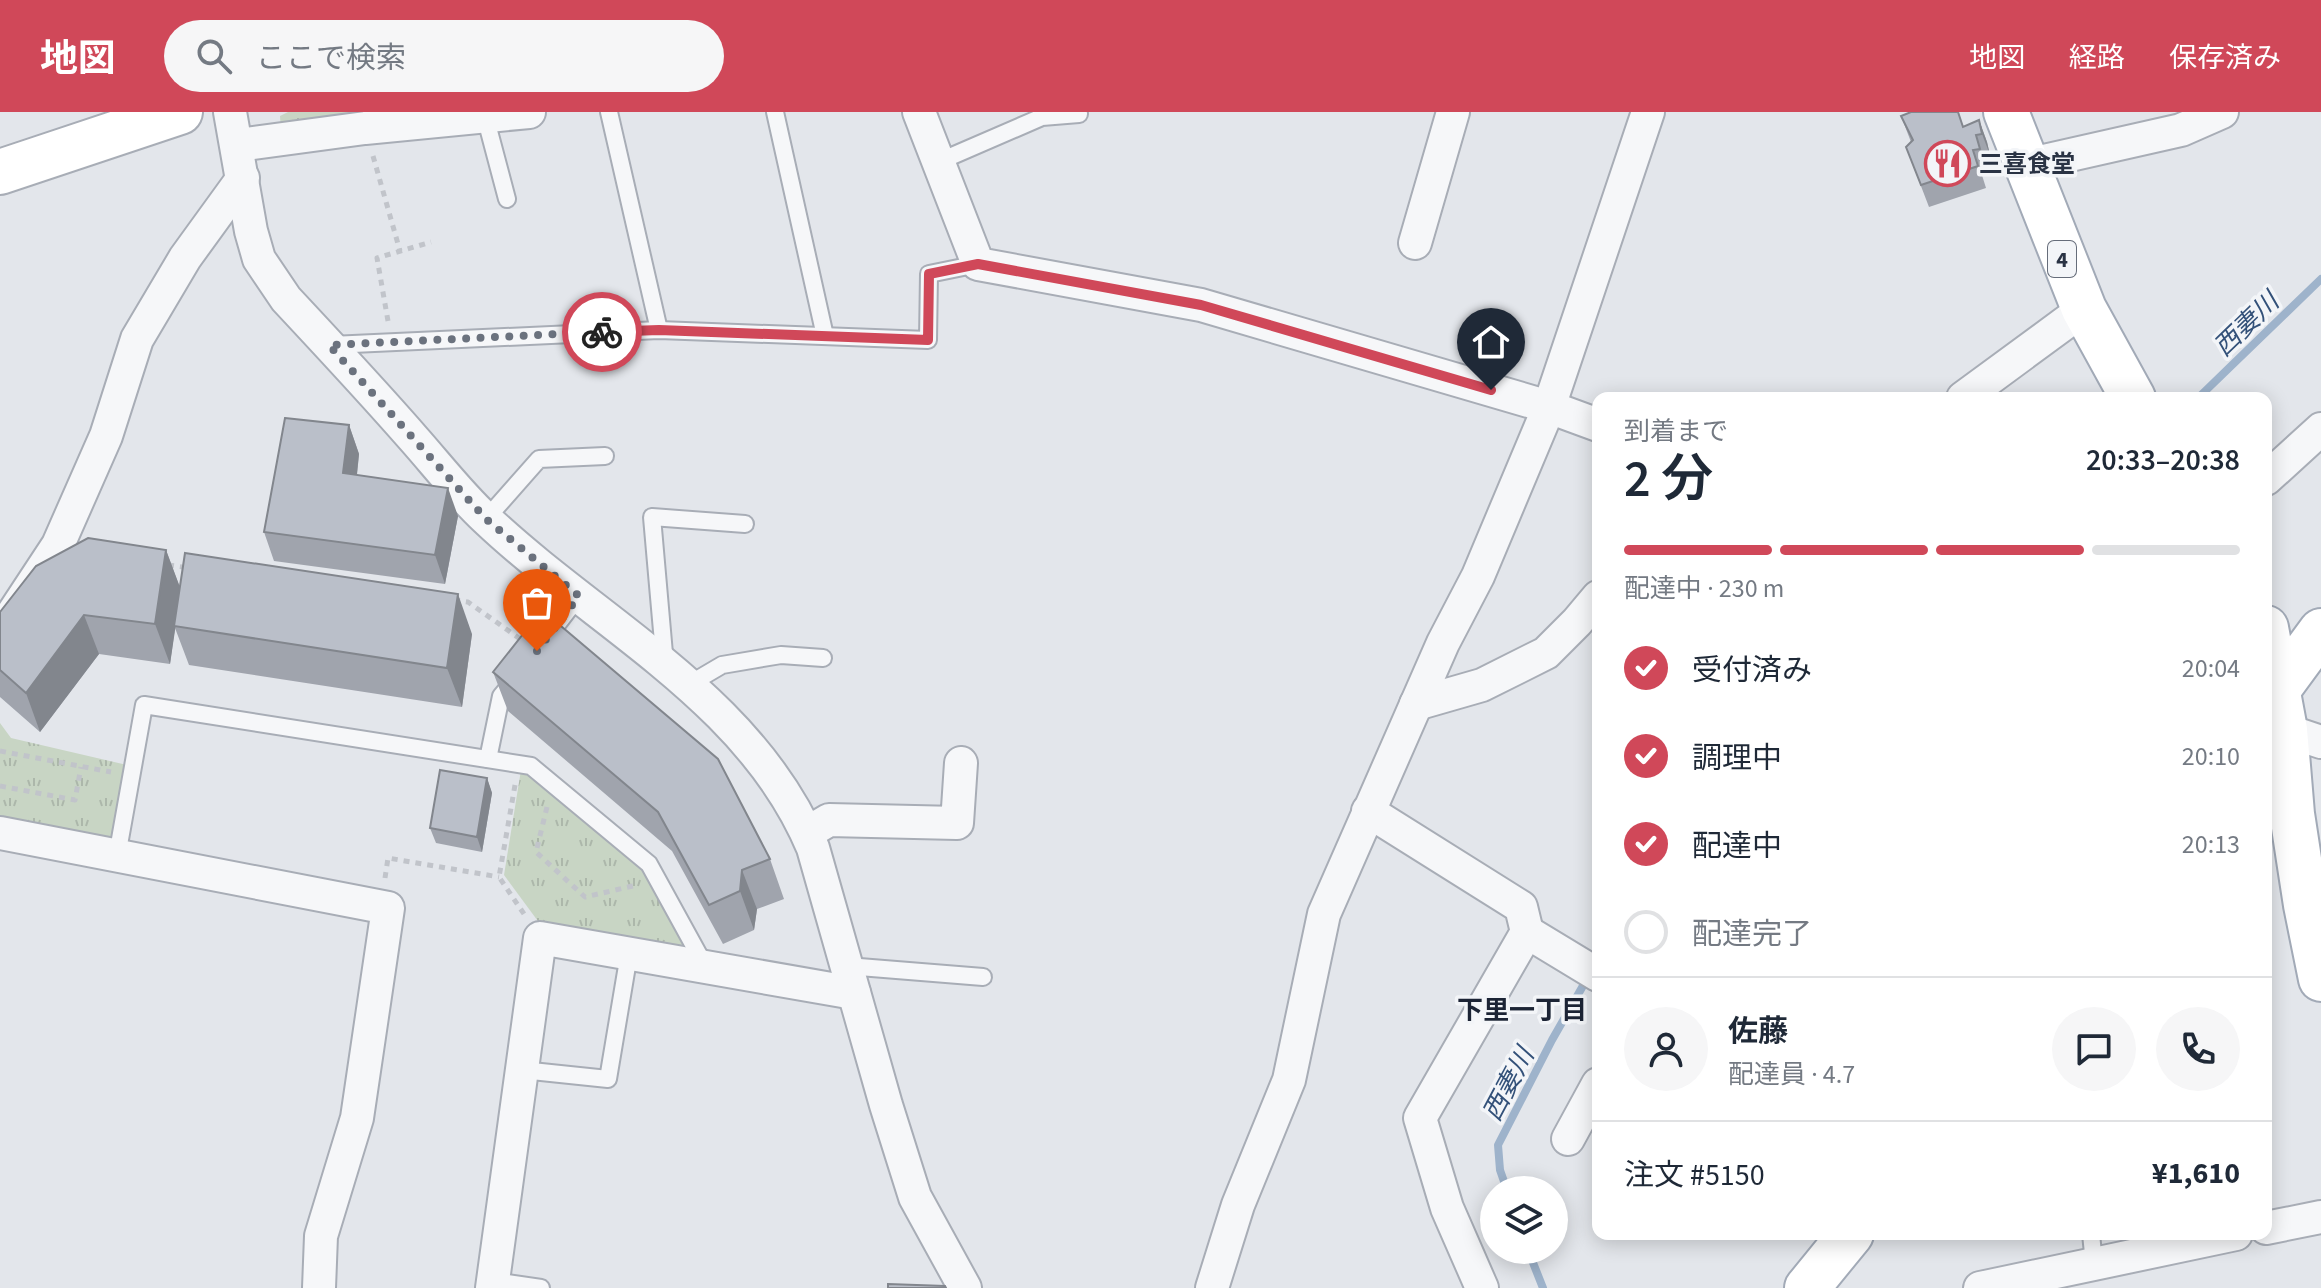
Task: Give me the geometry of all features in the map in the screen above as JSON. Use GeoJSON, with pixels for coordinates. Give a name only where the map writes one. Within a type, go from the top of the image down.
{"type":"FeatureCollection","features":[{"type":"Feature","properties":{"kind":"main road"},"geometry":{"type":"LineString","coordinates":[[0,172],[180,112]]}},
{"type":"Feature","properties":{"kind":"main road","name":"4"},"geometry":{"type":"LineString","coordinates":[[2006,112],[2084,309],[2130,392]]}},
{"type":"Feature","properties":{"kind":"main road"},"geometry":{"type":"LineString","coordinates":[[2287,717],[2321,631]]}},
{"type":"Feature","properties":{"kind":"main road"},"geometry":{"type":"LineString","coordinates":[[2272,653],[2287,717],[2292,814],[2321,979]]}},
{"type":"Feature","properties":{"kind":"main road"},"geometry":{"type":"LineString","coordinates":[[1807,1288],[1846,1240]]}},
{"type":"Feature","properties":{"kind":"street"},"geometry":{"type":"LineString","coordinates":[[230,112],[251,231],[259,259],[286,299],[486,519],[676,676],[768,768],[799,814],[915,1197],[965,1288]]}},
{"type":"Feature","properties":{"kind":"street"},"geometry":{"type":"LineString","coordinates":[[238,145],[365,128],[529,112]]}},
{"type":"Feature","properties":{"kind":"street"},"geometry":{"type":"LineString","coordinates":[[919,112],[978,264],[1201,305],[1549,407],[1592,423]]}},
{"type":"Feature","properties":{"kind":"street"},"geometry":{"type":"LineString","coordinates":[[1415,243],[1453,112]]}},
{"type":"Feature","properties":{"kind":"street"},"geometry":{"type":"LineString","coordinates":[[1212,1288],[1238,1205],[1289,1080],[1324,914],[1443,643],[1478,576],[1549,407],[1648,112]]}},
{"type":"Feature","properties":{"kind":"street"},"geometry":{"type":"LineString","coordinates":[[2026,165],[2181,130],[2222,112]]}},
{"type":"Feature","properties":{"kind":"street"},"geometry":{"type":"LineString","coordinates":[[0,633],[58,545],[106,436],[137,339],[185,258],[243,178]]}},
{"type":"Feature","properties":{"kind":"street"},"geometry":{"type":"LineString","coordinates":[[1971,392],[2084,309]]}},
{"type":"Feature","properties":{"kind":"street"},"geometry":{"type":"LineString","coordinates":[[2272,474],[2321,429]]}},
{"type":"Feature","properties":{"kind":"street"},"geometry":{"type":"LineString","coordinates":[[1416,704],[1482,685],[1546,653],[1592,604]]}},
{"type":"Feature","properties":{"kind":"street"},"geometry":{"type":"LineString","coordinates":[[807,833],[829,820],[957,823],[961,763]]}},
{"type":"Feature","properties":{"kind":"street"},"geometry":{"type":"LineString","coordinates":[[1368,811],[1521,907],[1527,932],[1420,1118],[1447,1208],[1482,1288]]}},
{"type":"Feature","properties":{"kind":"street"},"geometry":{"type":"LineString","coordinates":[[0,833],[388,908],[357,1118],[321,1236],[319,1288]]}},
{"type":"Feature","properties":{"kind":"street"},"geometry":{"type":"LineString","coordinates":[[1527,932],[1592,971]]}},
{"type":"Feature","properties":{"kind":"street"},"geometry":{"type":"LineString","coordinates":[[492,1284],[540,938],[705,967],[850,980]]}},
{"type":"Feature","properties":{"kind":"street"},"geometry":{"type":"LineString","coordinates":[[1568,1139],[1592,1095]]}},
{"type":"Feature","properties":{"kind":"street"},"geometry":{"type":"LineString","coordinates":[[2272,1227],[2321,1217]]}},
{"type":"Feature","properties":{"kind":"street"},"geometry":{"type":"LineString","coordinates":[[1980,1288],[2093,1248],[2175,1240]]}},
{"type":"Feature","properties":{"kind":"lane"},"geometry":{"type":"LineString","coordinates":[[609,112],[659,330]]}},
{"type":"Feature","properties":{"kind":"lane"},"geometry":{"type":"LineString","coordinates":[[775,112],[825,336]]}},
{"type":"Feature","properties":{"kind":"lane"},"geometry":{"type":"LineString","coordinates":[[938,162],[1042,117],[1079,114]]}},
{"type":"Feature","properties":{"kind":"lane"},"geometry":{"type":"LineString","coordinates":[[485,116],[507,199]]}},
{"type":"Feature","properties":{"kind":"lane"},"geometry":{"type":"LineString","coordinates":[[329,345],[659,330],[928,340],[929,274],[978,264]]}},
{"type":"Feature","properties":{"kind":"lane"},"geometry":{"type":"LineString","coordinates":[[486,519],[539,459],[605,456]]}},
{"type":"Feature","properties":{"kind":"lane"},"geometry":{"type":"LineString","coordinates":[[745,524],[652,517],[676,676],[781,655],[823,658]]}},
{"type":"Feature","properties":{"kind":"lane"},"geometry":{"type":"LineString","coordinates":[[488,759],[501,696],[579,596]]}},
{"type":"Feature","properties":{"kind":"lane"},"geometry":{"type":"LineString","coordinates":[[117,856],[144,705],[531,766],[649,864],[705,967]]}},
{"type":"Feature","properties":{"kind":"lane"},"geometry":{"type":"LineString","coordinates":[[522,1070],[608,1079],[629,954]]}},
{"type":"Feature","properties":{"kind":"lane"},"geometry":{"type":"LineString","coordinates":[[850,980],[983,977]]}},
{"type":"Feature","properties":{"kind":"lane"},"geometry":{"type":"LineString","coordinates":[[492,1284],[541,1288]]}},
{"type":"Feature","properties":{"kind":"path"},"geometry":{"type":"LineString","coordinates":[[365,128],[400,251]]}},
{"type":"Feature","properties":{"kind":"path"},"geometry":{"type":"LineString","coordinates":[[391,342],[377,258],[431,242]]}},
{"type":"Feature","properties":{"kind":"path"},"geometry":{"type":"LineString","coordinates":[[161,564],[192,568]]}},
{"type":"Feature","properties":{"kind":"path"},"geometry":{"type":"LineString","coordinates":[[452,600],[468,602],[532,657]]}},
{"type":"Feature","properties":{"kind":"path"},"geometry":{"type":"LineString","coordinates":[[0,751],[131,776]]}},
{"type":"Feature","properties":{"kind":"path"},"geometry":{"type":"LineString","coordinates":[[519,764],[499,877],[540,938]]}},
{"type":"Feature","properties":{"kind":"path"},"geometry":{"type":"LineString","coordinates":[[0,786],[75,800],[81,767]]}},
{"type":"Feature","properties":{"kind":"path"},"geometry":{"type":"LineString","coordinates":[[550,794],[536,852],[585,897],[658,880]]}},
{"type":"Feature","properties":{"kind":"path"},"geometry":{"type":"LineString","coordinates":[[380,906],[388,858],[499,877]]}},
{"type":"Feature","properties":{"kind":"green space"},"geometry":{"type":"Polygon","coordinates":[[[288,112],[456,112],[281,132],[280,116],[288,112]]]}},
{"type":"Feature","properties":{"kind":"green space"},"geometry":{"type":"Polygon","coordinates":[[[0,723],[11,738],[127,765],[114,846],[0,823],[0,723]]]}},
{"type":"Feature","properties":{"kind":"green space"},"geometry":{"type":"Polygon","coordinates":[[[521,770],[531,771],[645,867],[695,956],[543,928],[504,875],[521,770]]]}},
{"type":"Feature","properties":{"kind":"building"},"geometry":{"type":"Polygon","coordinates":[[[1911,112],[1958,112],[1963,127],[1979,120],[1982,134],[1976,135],[1980,149],[1973,150],[1978,166],[1921,185],[1906,147],[1913,140],[1901,116],[1911,112]]]}},
{"type":"Feature","properties":{"kind":"building"},"geometry":{"type":"Polygon","coordinates":[[[285,418],[349,425],[343,473],[448,488],[435,555],[264,532],[285,418]]]}},
{"type":"Feature","properties":{"kind":"building"},"geometry":{"type":"Polygon","coordinates":[[[88,538],[166,550],[155,624],[84,615],[26,693],[0,670],[0,612],[36,566],[88,538]]]}},
{"type":"Feature","properties":{"kind":"building"},"geometry":{"type":"Polygon","coordinates":[[[185,553],[458,594],[447,668],[174,626],[185,553]]]}},
{"type":"Feature","properties":{"kind":"building"},"geometry":{"type":"Polygon","coordinates":[[[542,610],[718,759],[770,859],[742,870],[740,891],[709,905],[658,812],[493,672],[542,610]]]}},
{"type":"Feature","properties":{"kind":"building"},"geometry":{"type":"Polygon","coordinates":[[[440,770],[487,778],[477,837],[430,828],[440,770]]]}},
{"type":"Feature","properties":{"kind":"building"},"geometry":{"type":"Polygon","coordinates":[[[888,1284],[945,1286],[946,1288],[888,1288],[888,1284]]]}},
{"type":"Feature","properties":{"kind":"waterway","name":"西妻川"},"geometry":{"type":"LineString","coordinates":[[2204,392],[2321,279]]}},
{"type":"Feature","properties":{"kind":"waterway","name":"西妻川"},"geometry":{"type":"LineString","coordinates":[[1502,1176],[1498,1145],[1588,977]]}},
{"type":"Feature","properties":{"kind":"waterway","name":"西妻川"},"geometry":{"type":"LineString","coordinates":[[1534,1264],[1543,1288]]}},
{"type":"Feature","properties":{"kind":"way so far"},"geometry":{"type":"LineString","coordinates":[[537,651],[579,596],[486,519],[329,345],[602,332]]}},
{"type":"Feature","properties":{"kind":"place","name":"三喜食堂"},"geometry":{"type":"Point","coordinates":[1948,164]}},
{"type":"Feature","properties":{"kind":"district","name":"下里一丁目"},"geometry":{"type":"Point","coordinates":[1522,1010]}},
{"type":"Feature","properties":{"kind":"route"},"geometry":{"type":"LineString","coordinates":[[602,332],[659,330],[928,340],[929,274],[978,264],[1201,305],[1491,390]]}}]}
